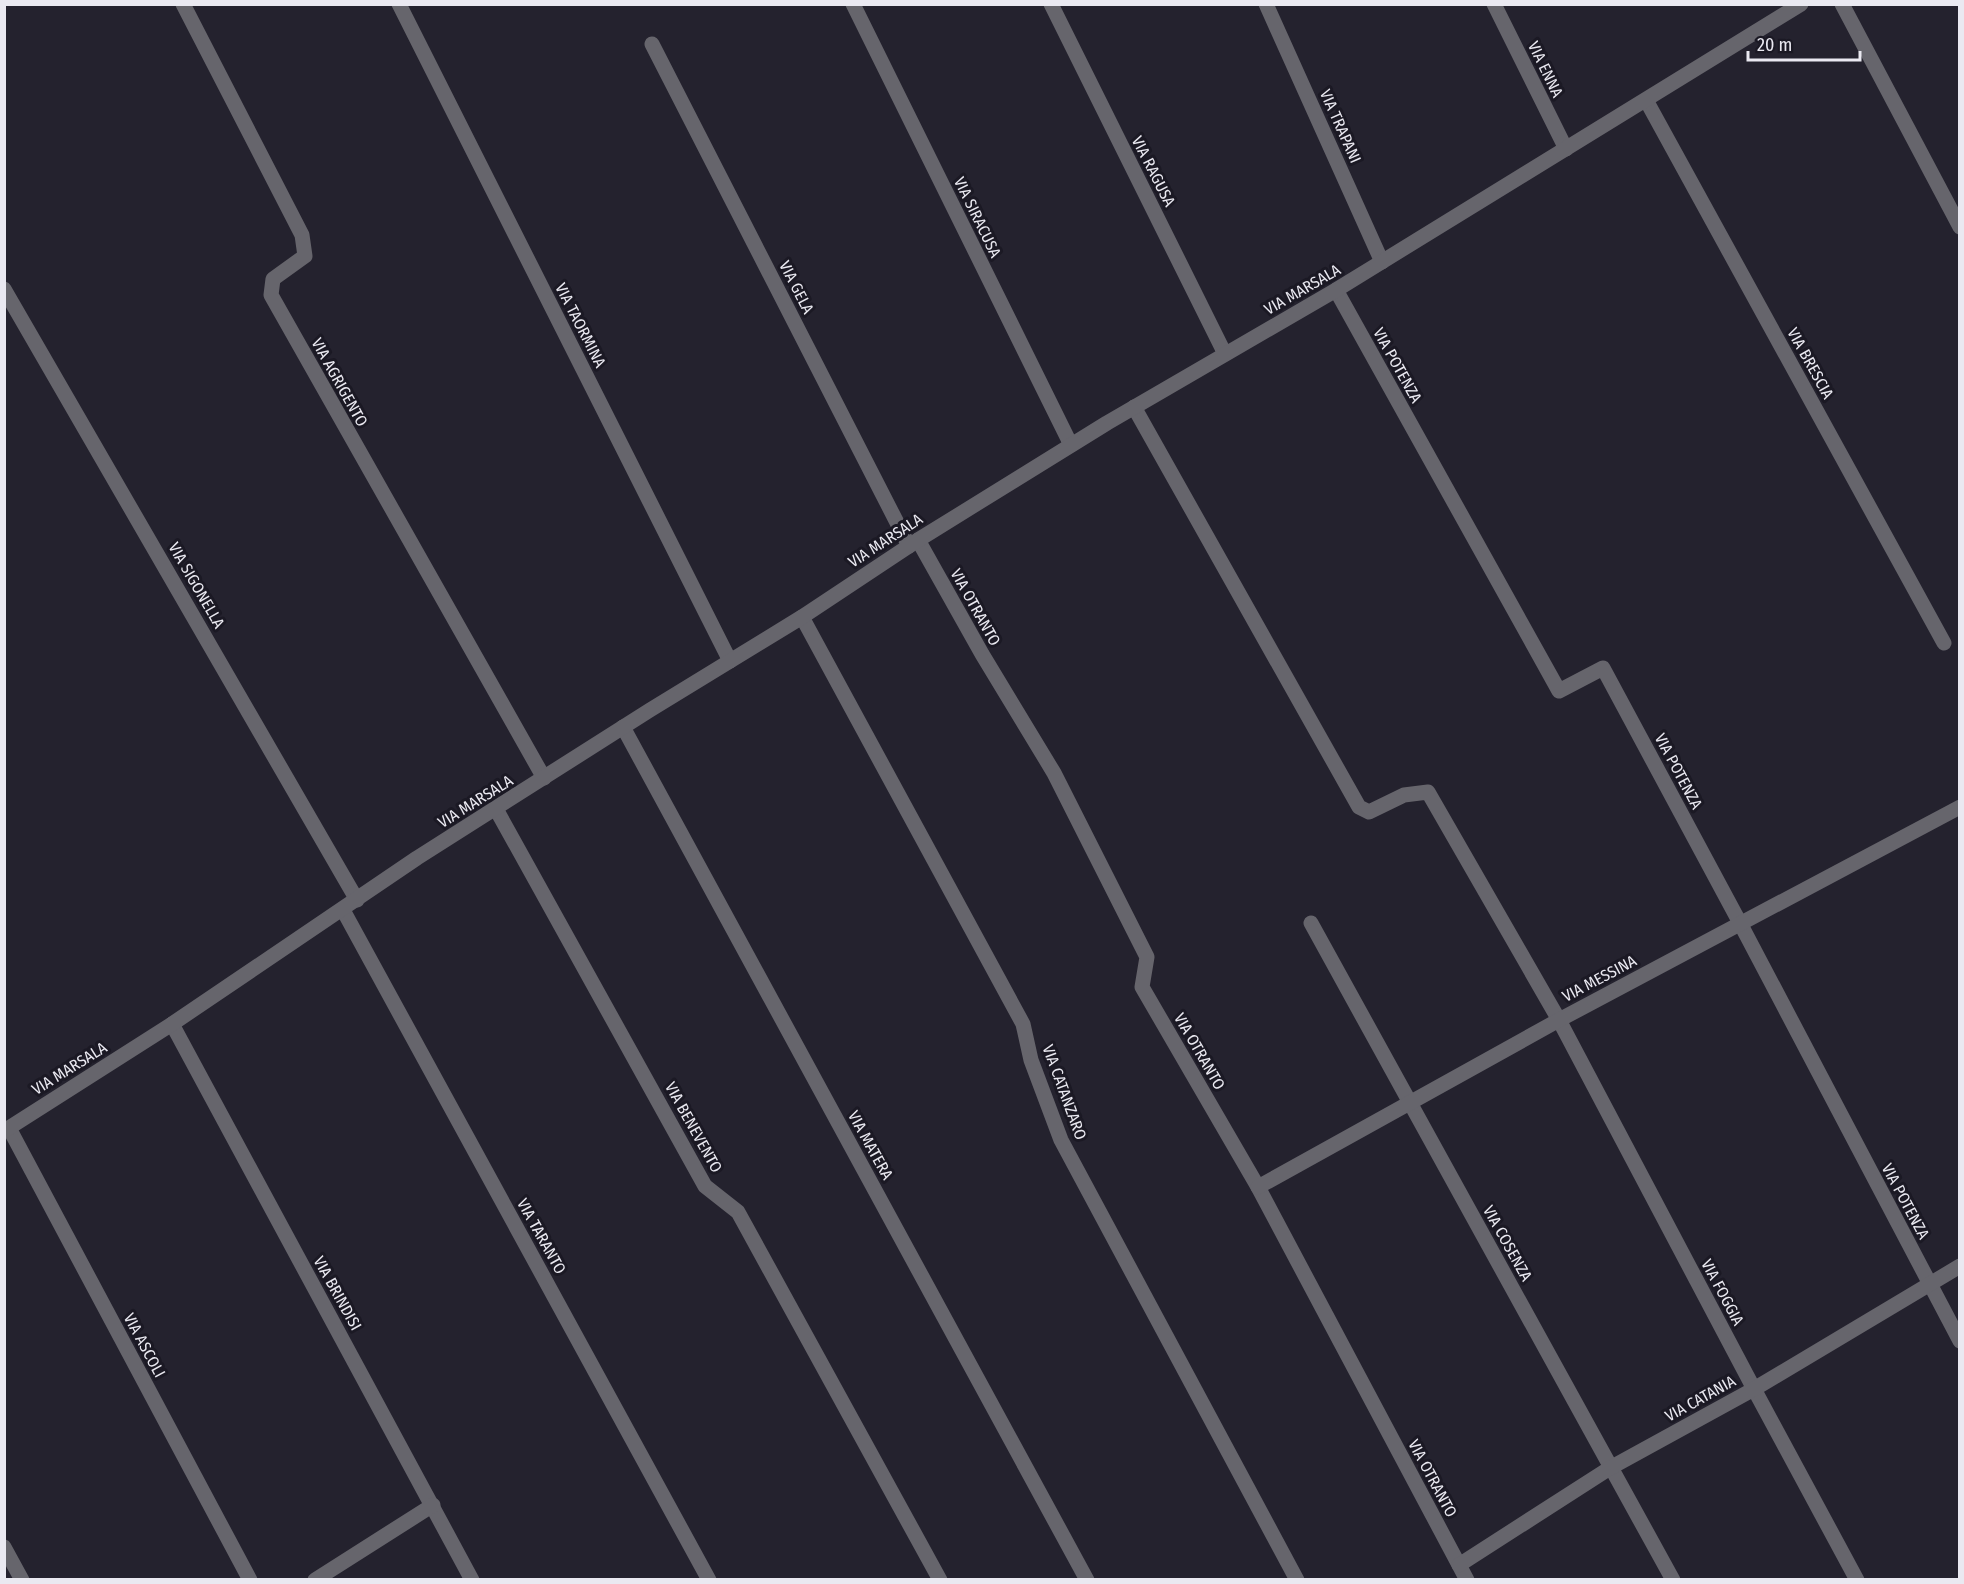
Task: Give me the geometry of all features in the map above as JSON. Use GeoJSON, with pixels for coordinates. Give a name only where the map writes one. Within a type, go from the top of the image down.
{"type":"FeatureCollection","features":[{"type":"Feature","properties":{"kind":"street","name":"VIA AGRIGENTO"},"geometry":{"type":"LineString","coordinates":[[183,4],[302,235],[305,256],[273,279],[271,295],[544,778]]}},
{"type":"Feature","properties":{"kind":"street","name":"VIA TAORMINA"},"geometry":{"type":"LineString","coordinates":[[399,4],[730,661]]}},
{"type":"Feature","properties":{"kind":"street","name":"VIA SIRACUSA"},"geometry":{"type":"LineString","coordinates":[[853,4],[1071,445]]}},
{"type":"Feature","properties":{"kind":"street","name":"VIA RAGUSA"},"geometry":{"type":"LineString","coordinates":[[1051,4],[1225,354]]}},
{"type":"Feature","properties":{"kind":"street","name":"VIA TRAPANI"},"geometry":{"type":"LineString","coordinates":[[1266,4],[1382,262]]}},
{"type":"Feature","properties":{"kind":"street","name":"VIA ENNA"},"geometry":{"type":"LineString","coordinates":[[1494,4],[1566,149]]}},
{"type":"Feature","properties":{"kind":"street","name":"VIA MARSALA"},"geometry":{"type":"LineString","coordinates":[[7,1129],[172,1024],[417,858],[802,617],[913,543],[1134,407],[1336,290],[1801,4]]}},
{"type":"Feature","properties":{"kind":"street"},"geometry":{"type":"LineString","coordinates":[[1842,4],[1959,227]]}},
{"type":"Feature","properties":{"kind":"street","name":"VIA GELA"},"geometry":{"type":"LineString","coordinates":[[652,44],[913,543]]}},
{"type":"Feature","properties":{"kind":"street","name":"VIA BRESCIA"},"geometry":{"type":"LineString","coordinates":[[1646,100],[1944,643]]}},
{"type":"Feature","properties":{"kind":"street","name":"VIA SIGONELLA"},"geometry":{"type":"LineString","coordinates":[[4,289],[357,900]]}},
{"type":"Feature","properties":{"kind":"street","name":"VIA POTENZA"},"geometry":{"type":"LineString","coordinates":[[1336,290],[1558,691],[1603,668],[1740,923],[1959,1341]]}},
{"type":"Feature","properties":{"kind":"street","name":"VIA FOGGIA"},"geometry":{"type":"LineString","coordinates":[[1134,407],[1359,807],[1369,812],[1404,795],[1428,792],[1559,1020],[1857,1580]]}},
{"type":"Feature","properties":{"kind":"street","name":"VIA OTRANTO"},"geometry":{"type":"LineString","coordinates":[[913,543],[1054,773],[1147,957],[1142,987],[1258,1187],[1467,1580]]}},
{"type":"Feature","properties":{"kind":"street","name":"VIA CATANZARO"},"geometry":{"type":"LineString","coordinates":[[802,617],[1023,1024],[1031,1060],[1061,1140],[1297,1580]]}},
{"type":"Feature","properties":{"kind":"street","name":"VIA MATERA"},"geometry":{"type":"LineString","coordinates":[[623,727],[1087,1580]]}},
{"type":"Feature","properties":{"kind":"street","name":"VIA MESSINA"},"geometry":{"type":"LineString","coordinates":[[1258,1187],[1559,1020],[1959,807]]}},
{"type":"Feature","properties":{"kind":"street","name":"VIA BENEVENTO"},"geometry":{"type":"LineString","coordinates":[[496,809],[705,1186],[738,1212],[940,1580]]}},
{"type":"Feature","properties":{"kind":"street","name":"VIA TARANTO"},"geometry":{"type":"LineString","coordinates":[[343,910],[709,1580]]}},
{"type":"Feature","properties":{"kind":"street","name":"VIA COSENZA"},"geometry":{"type":"LineString","coordinates":[[1311,923],[1673,1580]]}},
{"type":"Feature","properties":{"kind":"street","name":"VIA BRINDISI"},"geometry":{"type":"LineString","coordinates":[[172,1024],[472,1580]]}},
{"type":"Feature","properties":{"kind":"street","name":"VIA ASCOLI"},"geometry":{"type":"LineString","coordinates":[[7,1129],[250,1580]]}},
{"type":"Feature","properties":{"kind":"street","name":"VIA CATANIA"},"geometry":{"type":"LineString","coordinates":[[1459,1565],[1610,1468],[1754,1389],[1959,1266]]}},
{"type":"Feature","properties":{"kind":"street"},"geometry":{"type":"LineString","coordinates":[[315,1580],[434,1506]]}},
{"type":"Feature","properties":{"kind":"street"},"geometry":{"type":"LineString","coordinates":[[4,1547],[22,1580]]}}]}
